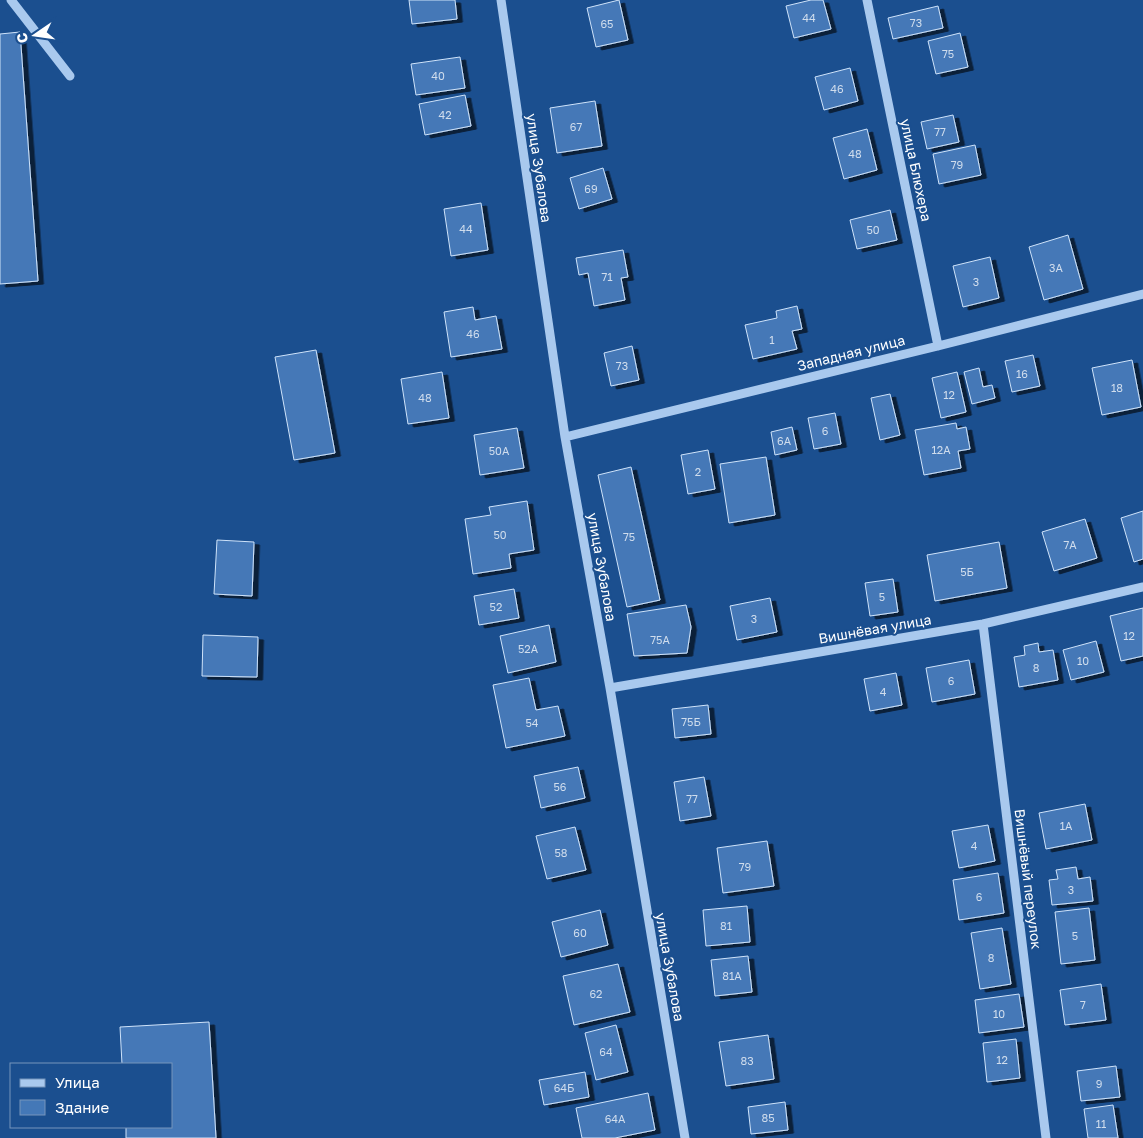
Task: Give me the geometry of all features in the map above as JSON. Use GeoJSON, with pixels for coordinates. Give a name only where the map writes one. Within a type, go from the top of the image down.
{"type":"FeatureCollection","features":[{"type":"Feature","properties":{"kind":"street"},"geometry":{"type":"LineString","coordinates":[[11,0],[70,76]]}},
{"type":"Feature","properties":{"kind":"street","name":"улица Зубалова"},"geometry":{"type":"LineString","coordinates":[[501,0],[565,437],[610,688],[685,1138]]}},
{"type":"Feature","properties":{"kind":"street","name":"улица Блюхера"},"geometry":{"type":"LineString","coordinates":[[867,0],[938,346]]}},
{"type":"Feature","properties":{"kind":"street","name":"Западная улица"},"geometry":{"type":"LineString","coordinates":[[565,437],[1143,294]]}},
{"type":"Feature","properties":{"kind":"street","name":"Вишнёвая улица"},"geometry":{"type":"LineString","coordinates":[[610,688],[983,624],[1143,587]]}},
{"type":"Feature","properties":{"kind":"street","name":"Вишнёвый переулок"},"geometry":{"type":"LineString","coordinates":[[983,624],[1046,1138]]}},
{"type":"Feature","properties":{"kind":"building"},"geometry":{"type":"Polygon","coordinates":[[[409,0],[455,0],[457,19],[412,24],[409,0]]]}},
{"type":"Feature","properties":{"kind":"building"},"geometry":{"type":"Polygon","coordinates":[[[619,0],[628,40],[596,47],[587,8],[619,0]]]}},
{"type":"Feature","properties":{"kind":"building"},"geometry":{"type":"Polygon","coordinates":[[[811,0],[823,0],[831,29],[794,38],[786,6],[811,0]]]}},
{"type":"Feature","properties":{"kind":"building"},"geometry":{"type":"Polygon","coordinates":[[[938,6],[943,28],[893,39],[888,18],[938,6]]]}},
{"type":"Feature","properties":{"kind":"building"},"geometry":{"type":"Polygon","coordinates":[[[20,32],[38,281],[0,284],[0,34],[20,32]]]}},
{"type":"Feature","properties":{"kind":"building"},"geometry":{"type":"Polygon","coordinates":[[[960,33],[968,67],[936,74],[928,41],[960,33]]]}},
{"type":"Feature","properties":{"kind":"building"},"geometry":{"type":"Polygon","coordinates":[[[460,57],[465,88],[416,95],[411,64],[460,57]]]}},
{"type":"Feature","properties":{"kind":"building"},"geometry":{"type":"Polygon","coordinates":[[[850,68],[858,101],[824,110],[815,77],[850,68]]]}},
{"type":"Feature","properties":{"kind":"building"},"geometry":{"type":"Polygon","coordinates":[[[465,95],[471,126],[425,135],[419,104],[465,95]]]}},
{"type":"Feature","properties":{"kind":"building"},"geometry":{"type":"Polygon","coordinates":[[[595,101],[602,146],[557,153],[550,108],[595,101]]]}},
{"type":"Feature","properties":{"kind":"building"},"geometry":{"type":"Polygon","coordinates":[[[953,115],[959,142],[927,149],[921,122],[953,115]]]}},
{"type":"Feature","properties":{"kind":"building"},"geometry":{"type":"Polygon","coordinates":[[[867,129],[877,170],[844,179],[833,138],[867,129]]]}},
{"type":"Feature","properties":{"kind":"building"},"geometry":{"type":"Polygon","coordinates":[[[975,145],[981,175],[939,184],[933,154],[975,145]]]}},
{"type":"Feature","properties":{"kind":"building"},"geometry":{"type":"Polygon","coordinates":[[[603,168],[612,199],[579,209],[570,178],[603,168]]]}},
{"type":"Feature","properties":{"kind":"building"},"geometry":{"type":"Polygon","coordinates":[[[481,203],[488,250],[451,256],[444,209],[481,203]]]}},
{"type":"Feature","properties":{"kind":"building"},"geometry":{"type":"Polygon","coordinates":[[[890,210],[897,240],[857,249],[850,220],[890,210]]]}},
{"type":"Feature","properties":{"kind":"building"},"geometry":{"type":"Polygon","coordinates":[[[1068,235],[1083,289],[1044,300],[1029,247],[1068,235]]]}},
{"type":"Feature","properties":{"kind":"building"},"geometry":{"type":"Polygon","coordinates":[[[623,250],[628,277],[621,278],[625,300],[594,306],[588,273],[579,275],[576,258],[623,250]]]}},
{"type":"Feature","properties":{"kind":"building"},"geometry":{"type":"Polygon","coordinates":[[[990,257],[999,298],[963,307],[953,266],[990,257]]]}},
{"type":"Feature","properties":{"kind":"building"},"geometry":{"type":"Polygon","coordinates":[[[797,306],[802,329],[792,331],[797,349],[753,359],[745,325],[777,318],[776,311],[797,306]]]}},
{"type":"Feature","properties":{"kind":"building"},"geometry":{"type":"Polygon","coordinates":[[[473,307],[475,320],[496,316],[502,349],[451,357],[444,312],[473,307]]]}},
{"type":"Feature","properties":{"kind":"building"},"geometry":{"type":"Polygon","coordinates":[[[632,346],[639,380],[611,386],[604,353],[632,346]]]}},
{"type":"Feature","properties":{"kind":"building"},"geometry":{"type":"Polygon","coordinates":[[[316,350],[335,453],[294,460],[275,357],[316,350]]]}},
{"type":"Feature","properties":{"kind":"building"},"geometry":{"type":"Polygon","coordinates":[[[1033,355],[1040,386],[1012,392],[1005,361],[1033,355]]]}},
{"type":"Feature","properties":{"kind":"building"},"geometry":{"type":"Polygon","coordinates":[[[1132,360],[1141,407],[1102,415],[1092,368],[1132,360]]]}},
{"type":"Feature","properties":{"kind":"building"},"geometry":{"type":"Polygon","coordinates":[[[979,368],[983,387],[992,385],[995,398],[972,404],[964,372],[979,368]]]}},
{"type":"Feature","properties":{"kind":"building"},"geometry":{"type":"Polygon","coordinates":[[[442,372],[449,418],[408,424],[401,379],[442,372]]]}},
{"type":"Feature","properties":{"kind":"building"},"geometry":{"type":"Polygon","coordinates":[[[957,372],[966,412],[941,418],[932,378],[957,372]]]}},
{"type":"Feature","properties":{"kind":"building"},"geometry":{"type":"Polygon","coordinates":[[[890,394],[900,435],[880,440],[871,398],[890,394]]]}},
{"type":"Feature","properties":{"kind":"building"},"geometry":{"type":"Polygon","coordinates":[[[835,413],[841,444],[814,449],[808,418],[835,413]]]}},
{"type":"Feature","properties":{"kind":"building"},"geometry":{"type":"Polygon","coordinates":[[[956,423],[957,429],[966,427],[970,449],[958,451],[961,468],[924,475],[915,430],[956,423]]]}},
{"type":"Feature","properties":{"kind":"building"},"geometry":{"type":"Polygon","coordinates":[[[792,427],[797,450],[775,455],[771,432],[792,427]]]}},
{"type":"Feature","properties":{"kind":"building"},"geometry":{"type":"Polygon","coordinates":[[[517,428],[524,468],[480,475],[474,435],[517,428]]]}},
{"type":"Feature","properties":{"kind":"building"},"geometry":{"type":"Polygon","coordinates":[[[708,450],[715,489],[688,494],[681,455],[708,450]]]}},
{"type":"Feature","properties":{"kind":"building"},"geometry":{"type":"Polygon","coordinates":[[[766,457],[775,515],[729,523],[720,464],[766,457]]]}},
{"type":"Feature","properties":{"kind":"building"},"geometry":{"type":"Polygon","coordinates":[[[631,467],[660,600],[627,607],[598,475],[631,467]]]}},
{"type":"Feature","properties":{"kind":"building"},"geometry":{"type":"Polygon","coordinates":[[[527,501],[534,550],[509,554],[511,568],[473,574],[465,519],[491,515],[489,507],[527,501]]]}},
{"type":"Feature","properties":{"kind":"building"},"geometry":{"type":"Polygon","coordinates":[[[1143,511],[1143,559],[1134,562],[1121,518],[1143,511]]]}},
{"type":"Feature","properties":{"kind":"building"},"geometry":{"type":"Polygon","coordinates":[[[1085,519],[1097,558],[1054,571],[1042,532],[1085,519]]]}},
{"type":"Feature","properties":{"kind":"building"},"geometry":{"type":"Polygon","coordinates":[[[217,540],[254,542],[252,596],[214,594],[217,540]]]}},
{"type":"Feature","properties":{"kind":"building"},"geometry":{"type":"Polygon","coordinates":[[[999,542],[1007,588],[935,601],[927,555],[999,542]]]}},
{"type":"Feature","properties":{"kind":"building"},"geometry":{"type":"Polygon","coordinates":[[[893,579],[898,612],[870,616],[865,583],[893,579]]]}},
{"type":"Feature","properties":{"kind":"building"},"geometry":{"type":"Polygon","coordinates":[[[514,589],[519,618],[479,625],[474,596],[514,589]]]}},
{"type":"Feature","properties":{"kind":"building"},"geometry":{"type":"Polygon","coordinates":[[[770,598],[777,632],[737,640],[730,606],[770,598]]]}},
{"type":"Feature","properties":{"kind":"building"},"geometry":{"type":"Polygon","coordinates":[[[686,605],[691,627],[687,653],[634,656],[627,614],[686,605]]]}},
{"type":"Feature","properties":{"kind":"building"},"geometry":{"type":"Polygon","coordinates":[[[1143,608],[1143,656],[1121,661],[1110,616],[1143,608]]]}},
{"type":"Feature","properties":{"kind":"building"},"geometry":{"type":"Polygon","coordinates":[[[549,625],[556,662],[508,673],[500,636],[549,625]]]}},
{"type":"Feature","properties":{"kind":"building"},"geometry":{"type":"Polygon","coordinates":[[[203,635],[258,637],[257,677],[202,676],[203,635]]]}},
{"type":"Feature","properties":{"kind":"building"},"geometry":{"type":"Polygon","coordinates":[[[1096,641],[1104,672],[1071,680],[1063,650],[1096,641]]]}},
{"type":"Feature","properties":{"kind":"building"},"geometry":{"type":"Polygon","coordinates":[[[1038,643],[1039,652],[1053,650],[1058,680],[1019,687],[1014,657],[1025,655],[1024,646],[1038,643]]]}},
{"type":"Feature","properties":{"kind":"building"},"geometry":{"type":"Polygon","coordinates":[[[969,660],[975,694],[932,702],[926,668],[969,660]]]}},
{"type":"Feature","properties":{"kind":"building"},"geometry":{"type":"Polygon","coordinates":[[[896,673],[902,705],[870,711],[864,679],[896,673]]]}},
{"type":"Feature","properties":{"kind":"building"},"geometry":{"type":"Polygon","coordinates":[[[529,678],[536,710],[558,706],[565,736],[506,748],[493,685],[529,678]]]}},
{"type":"Feature","properties":{"kind":"building"},"geometry":{"type":"Polygon","coordinates":[[[708,705],[711,734],[675,738],[672,709],[708,705]]]}},
{"type":"Feature","properties":{"kind":"building"},"geometry":{"type":"Polygon","coordinates":[[[578,767],[585,798],[541,808],[534,776],[578,767]]]}},
{"type":"Feature","properties":{"kind":"building"},"geometry":{"type":"Polygon","coordinates":[[[704,777],[711,816],[680,821],[674,782],[704,777]]]}},
{"type":"Feature","properties":{"kind":"building"},"geometry":{"type":"Polygon","coordinates":[[[1085,804],[1092,840],[1046,849],[1039,813],[1085,804]]]}},
{"type":"Feature","properties":{"kind":"building"},"geometry":{"type":"Polygon","coordinates":[[[988,825],[995,861],[959,868],[952,831],[988,825]]]}},
{"type":"Feature","properties":{"kind":"building"},"geometry":{"type":"Polygon","coordinates":[[[575,827],[586,870],[547,879],[536,836],[575,827]]]}},
{"type":"Feature","properties":{"kind":"building"},"geometry":{"type":"Polygon","coordinates":[[[767,841],[774,886],[723,893],[717,848],[767,841]]]}},
{"type":"Feature","properties":{"kind":"building"},"geometry":{"type":"Polygon","coordinates":[[[1076,867],[1078,879],[1090,877],[1093,901],[1052,905],[1049,880],[1058,879],[1056,870],[1076,867]]]}},
{"type":"Feature","properties":{"kind":"building"},"geometry":{"type":"Polygon","coordinates":[[[998,873],[1004,913],[959,920],[953,880],[998,873]]]}},
{"type":"Feature","properties":{"kind":"building"},"geometry":{"type":"Polygon","coordinates":[[[747,906],[750,942],[706,946],[703,910],[747,906]]]}},
{"type":"Feature","properties":{"kind":"building"},"geometry":{"type":"Polygon","coordinates":[[[1089,908],[1095,960],[1061,964],[1055,912],[1089,908]]]}},
{"type":"Feature","properties":{"kind":"building"},"geometry":{"type":"Polygon","coordinates":[[[600,910],[608,945],[561,957],[552,922],[600,910]]]}},
{"type":"Feature","properties":{"kind":"building"},"geometry":{"type":"Polygon","coordinates":[[[1002,928],[1011,984],[980,989],[971,933],[1002,928]]]}},
{"type":"Feature","properties":{"kind":"building"},"geometry":{"type":"Polygon","coordinates":[[[748,956],[752,992],[715,996],[711,960],[748,956]]]}},
{"type":"Feature","properties":{"kind":"building"},"geometry":{"type":"Polygon","coordinates":[[[618,964],[630,1012],[574,1025],[563,976],[618,964]]]}},
{"type":"Feature","properties":{"kind":"building"},"geometry":{"type":"Polygon","coordinates":[[[1101,984],[1106,1020],[1065,1025],[1060,990],[1101,984]]]}},
{"type":"Feature","properties":{"kind":"building"},"geometry":{"type":"Polygon","coordinates":[[[1019,994],[1024,1027],[979,1033],[975,1000],[1019,994]]]}},
{"type":"Feature","properties":{"kind":"building"},"geometry":{"type":"Polygon","coordinates":[[[209,1022],[216,1138],[126,1138],[126,1128],[172,1128],[172,1063],[122,1063],[120,1027],[209,1022]]]}},
{"type":"Feature","properties":{"kind":"building"},"geometry":{"type":"Polygon","coordinates":[[[616,1025],[628,1072],[596,1080],[585,1033],[616,1025]]]}},
{"type":"Feature","properties":{"kind":"building"},"geometry":{"type":"Polygon","coordinates":[[[768,1035],[774,1079],[726,1086],[719,1042],[768,1035]]]}},
{"type":"Feature","properties":{"kind":"building"},"geometry":{"type":"Polygon","coordinates":[[[1016,1039],[1020,1078],[987,1082],[983,1043],[1016,1039]]]}},
{"type":"Feature","properties":{"kind":"building"},"geometry":{"type":"Polygon","coordinates":[[[1116,1066],[1120,1097],[1081,1101],[1077,1071],[1116,1066]]]}},
{"type":"Feature","properties":{"kind":"building"},"geometry":{"type":"Polygon","coordinates":[[[585,1072],[589,1097],[544,1105],[539,1080],[585,1072]]]}},
{"type":"Feature","properties":{"kind":"building"},"geometry":{"type":"Polygon","coordinates":[[[648,1093],[655,1130],[615,1138],[582,1138],[576,1108],[648,1093]]]}},
{"type":"Feature","properties":{"kind":"building"},"geometry":{"type":"Polygon","coordinates":[[[785,1102],[788,1130],[751,1134],[748,1107],[785,1102]]]}},
{"type":"Feature","properties":{"kind":"building"},"geometry":{"type":"Polygon","coordinates":[[[1113,1105],[1118,1138],[1088,1138],[1084,1109],[1113,1105]]]}}]}
